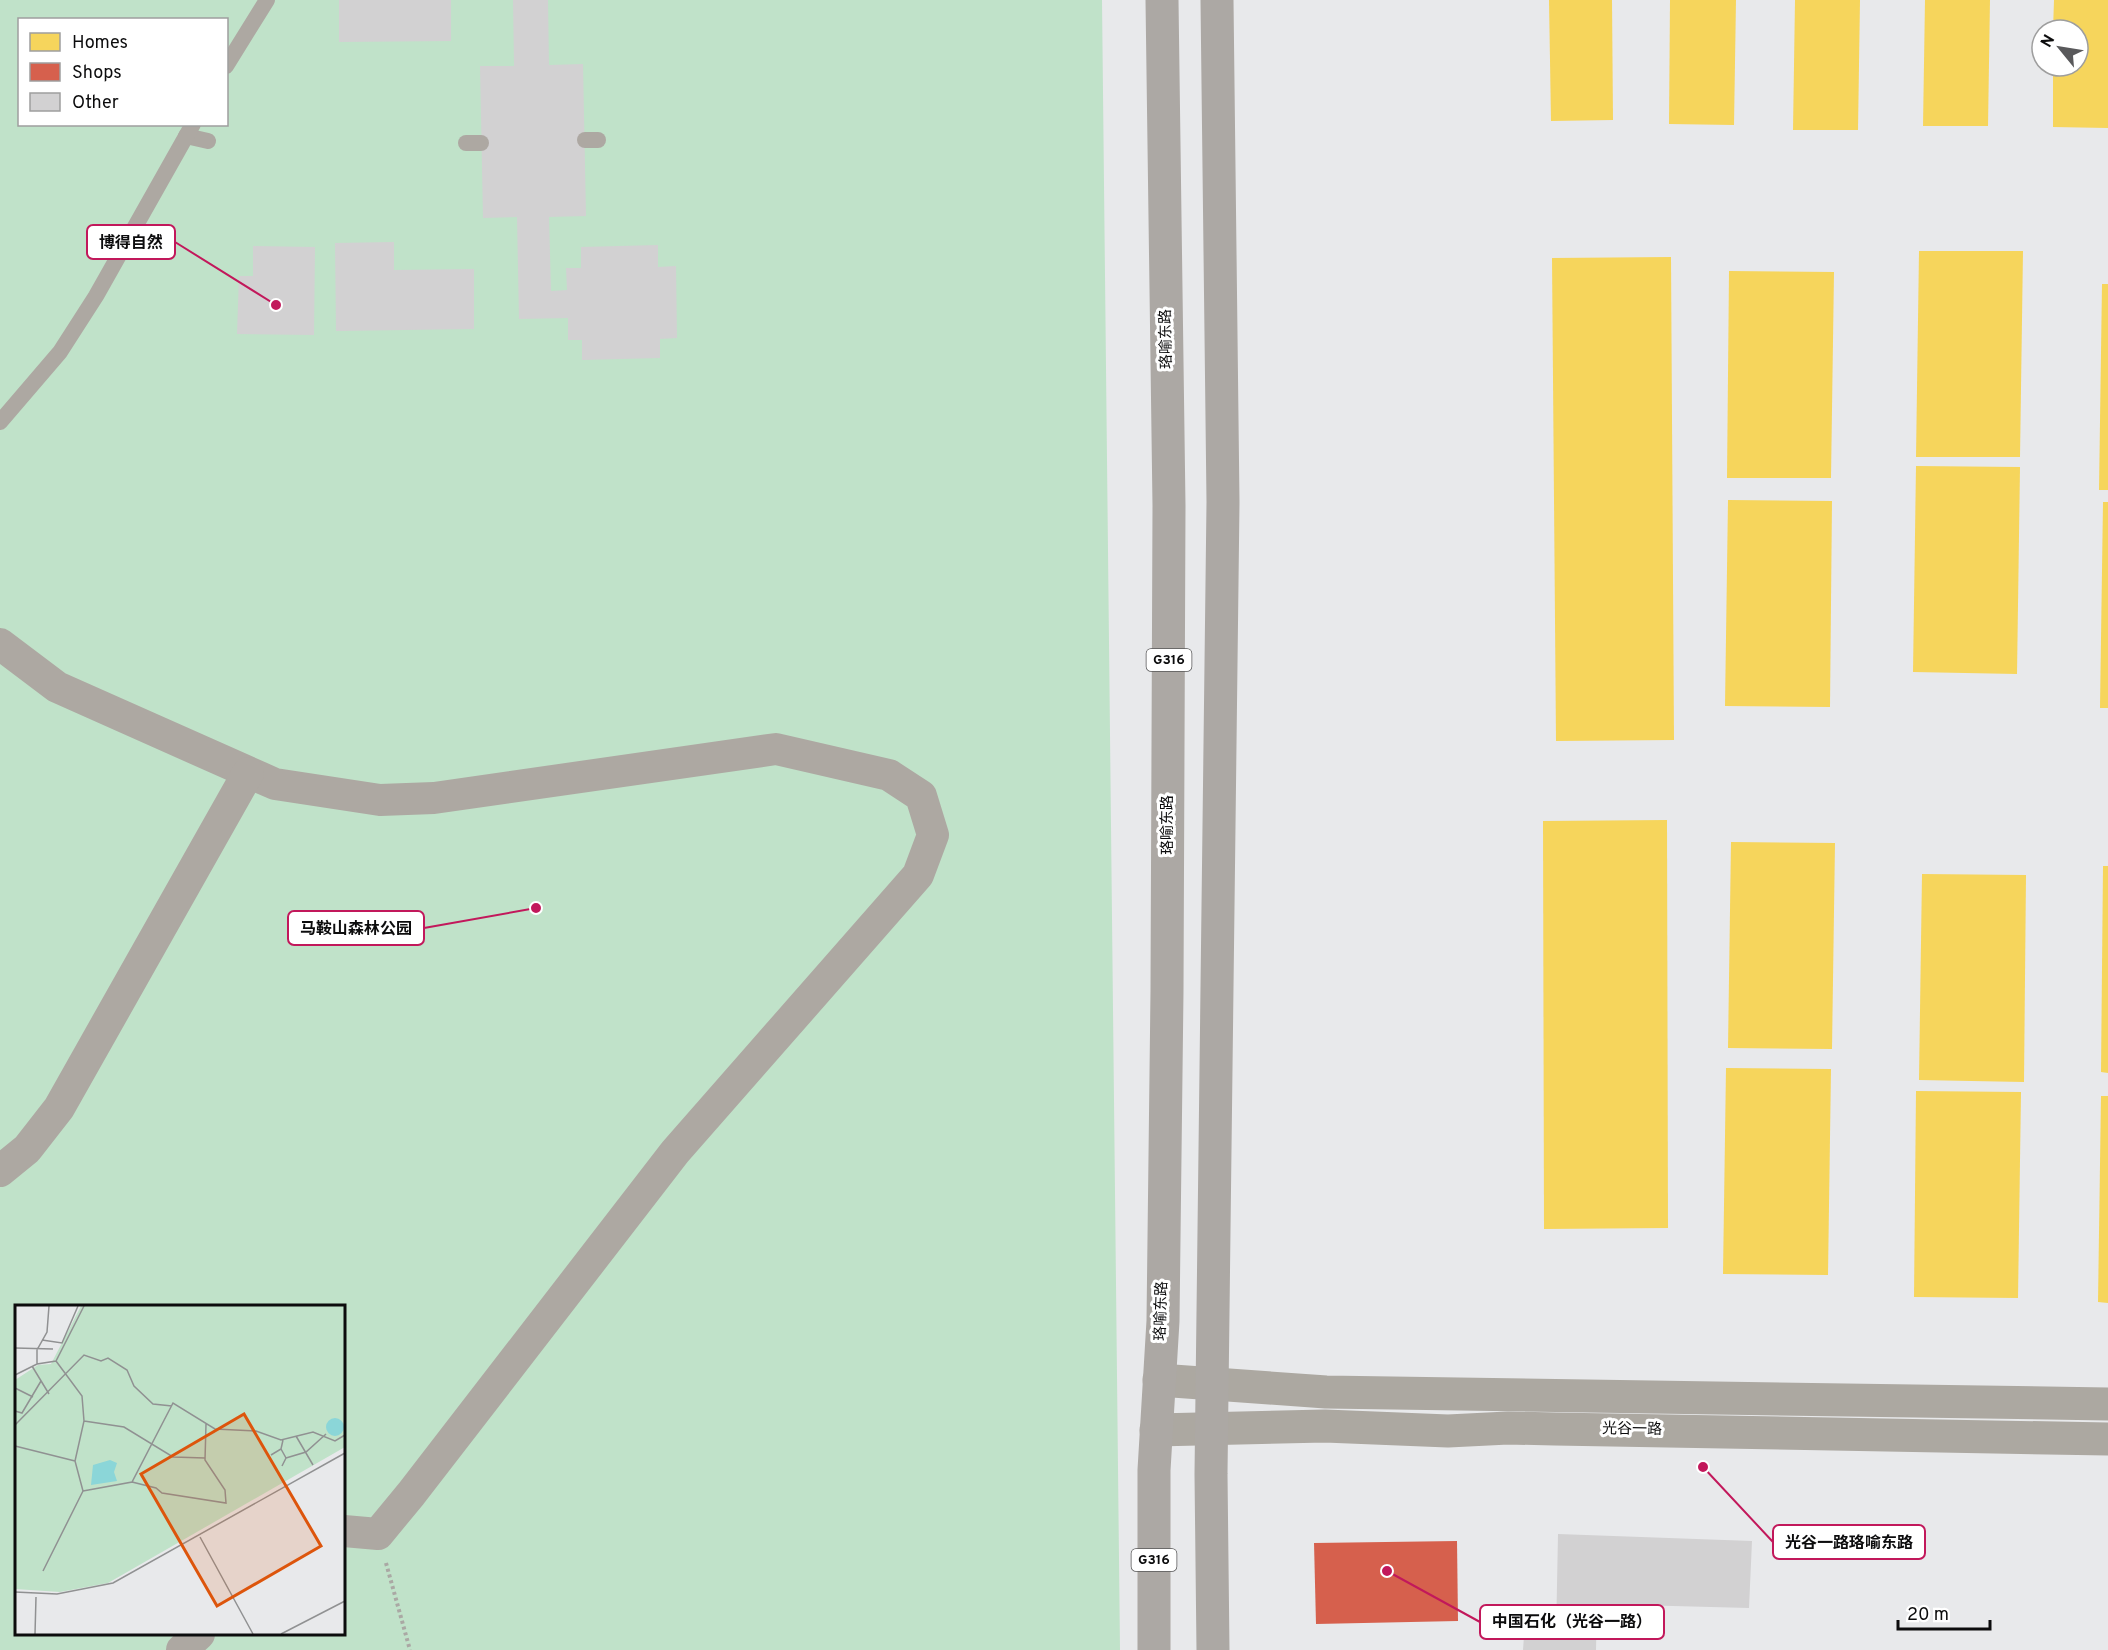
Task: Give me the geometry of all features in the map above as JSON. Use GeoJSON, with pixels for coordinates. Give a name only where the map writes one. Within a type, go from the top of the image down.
{"type":"FeatureCollection","features":[{"type":"Feature","properties":{"kind":"highway","name":"珞喻东路"},"geometry":{"type":"LineString","coordinates":[[1154,1650],[1154,1470],[1162,1321],[1167,991],[1169,518],[1162,0]]}},
{"type":"Feature","properties":{"kind":"highway"},"geometry":{"type":"LineString","coordinates":[[1213,1650],[1211,1429],[1223,502],[1217,0]]}},
{"type":"Feature","properties":{"kind":"main road"},"geometry":{"type":"LineString","coordinates":[[1159,1380],[1326,1392],[2108,1404]]}},
{"type":"Feature","properties":{"kind":"main road","name":"光谷一路"},"geometry":{"type":"LineString","coordinates":[[1156,1430],[1325,1426],[1448,1431],[1555,1429],[2108,1439]]}},
{"type":"Feature","properties":{"kind":"street"},"geometry":{"type":"LineString","coordinates":[[0,644],[57,687],[275,784],[380,800],[434,798],[776,749],[889,775],[921,796],[933,835],[918,875],[675,1152],[426,1476],[378,1534],[345,1530]]}},
{"type":"Feature","properties":{"kind":"street"},"geometry":{"type":"LineString","coordinates":[[0,1171],[27,1149],[59,1108],[248,773]]}},
{"type":"Feature","properties":{"kind":"street"},"geometry":{"type":"LineString","coordinates":[[182,1650],[198,1635]]}},
{"type":"Feature","properties":{"kind":"lane"},"geometry":{"type":"LineString","coordinates":[[228,63],[267,0]]}},
{"type":"Feature","properties":{"kind":"lane"},"geometry":{"type":"LineString","coordinates":[[0,422],[66,342],[96,296],[190,130],[208,141]]}},
{"type":"Feature","properties":{"kind":"path"},"geometry":{"type":"LineString","coordinates":[[378,1534],[410,1650]]}},
{"type":"Feature","properties":{"kind":"green space"},"geometry":{"type":"Polygon","coordinates":[[[0,0],[1102,0],[1120,1650],[0,1650],[0,0]]]}},
{"type":"Feature","properties":{"kind":"building: Homes"},"geometry":{"type":"Polygon","coordinates":[[[1549,0],[1612,0],[1613,120],[1551,121],[1549,0]]]}},
{"type":"Feature","properties":{"kind":"building: Homes"},"geometry":{"type":"Polygon","coordinates":[[[1670,0],[1736,0],[1734,125],[1669,124],[1670,0]]]}},
{"type":"Feature","properties":{"kind":"building: Homes"},"geometry":{"type":"Polygon","coordinates":[[[1795,0],[1860,0],[1858,130],[1793,130],[1795,0]]]}},
{"type":"Feature","properties":{"kind":"building: Homes"},"geometry":{"type":"Polygon","coordinates":[[[1925,0],[1990,0],[1988,126],[1923,126],[1925,0]]]}},
{"type":"Feature","properties":{"kind":"building: Homes"},"geometry":{"type":"Polygon","coordinates":[[[2054,0],[2108,0],[2108,128],[2053,127],[2053,78],[2090,78],[2090,18],[2053,18],[2054,0]]]}},
{"type":"Feature","properties":{"kind":"building: Homes"},"geometry":{"type":"Polygon","coordinates":[[[1919,251],[2023,251],[2020,457],[1916,457],[1919,251]]]}},
{"type":"Feature","properties":{"kind":"building: Homes"},"geometry":{"type":"Polygon","coordinates":[[[1671,257],[1674,740],[1556,741],[1552,258],[1671,257]]]}},
{"type":"Feature","properties":{"kind":"building: Homes"},"geometry":{"type":"Polygon","coordinates":[[[1729,271],[1834,272],[1831,478],[1727,478],[1729,271]]]}},
{"type":"Feature","properties":{"kind":"building: Homes"},"geometry":{"type":"Polygon","coordinates":[[[2102,284],[2108,284],[2108,490],[2099,490],[2102,284]]]}},
{"type":"Feature","properties":{"kind":"building: Homes"},"geometry":{"type":"Polygon","coordinates":[[[1916,466],[2020,467],[2017,674],[1913,672],[1916,466]]]}},
{"type":"Feature","properties":{"kind":"building: Homes"},"geometry":{"type":"Polygon","coordinates":[[[1728,500],[1832,501],[1830,707],[1725,706],[1728,500]]]}},
{"type":"Feature","properties":{"kind":"building: Homes"},"geometry":{"type":"Polygon","coordinates":[[[2103,502],[2108,502],[2108,708],[2100,708],[2103,502]]]}},
{"type":"Feature","properties":{"kind":"building: Homes"},"geometry":{"type":"Polygon","coordinates":[[[1667,820],[1668,1228],[1544,1229],[1543,821],[1667,820]]]}},
{"type":"Feature","properties":{"kind":"building: Homes"},"geometry":{"type":"Polygon","coordinates":[[[1731,842],[1835,843],[1832,1049],[1728,1048],[1731,842]]]}},
{"type":"Feature","properties":{"kind":"building: Homes"},"geometry":{"type":"Polygon","coordinates":[[[2103,866],[2108,866],[2108,1073],[2101,1072],[2103,866]]]}},
{"type":"Feature","properties":{"kind":"building: Homes"},"geometry":{"type":"Polygon","coordinates":[[[1922,874],[2026,875],[2024,1082],[1919,1080],[1922,874]]]}},
{"type":"Feature","properties":{"kind":"building: Homes"},"geometry":{"type":"Polygon","coordinates":[[[1726,1068],[1831,1069],[1828,1275],[1723,1274],[1726,1068]]]}},
{"type":"Feature","properties":{"kind":"building: Homes"},"geometry":{"type":"Polygon","coordinates":[[[1916,1091],[2021,1092],[2018,1298],[1914,1297],[1916,1091]]]}},
{"type":"Feature","properties":{"kind":"building: Homes"},"geometry":{"type":"Polygon","coordinates":[[[2101,1096],[2108,1096],[2108,1303],[2098,1302],[2101,1096]]]}},
{"type":"Feature","properties":{"kind":"building: Shops"},"geometry":{"type":"Polygon","coordinates":[[[1457,1541],[1458,1621],[1316,1624],[1314,1543],[1457,1541]]]}},
{"type":"Feature","properties":{"kind":"building: Other"},"geometry":{"type":"Polygon","coordinates":[[[339,0],[451,0],[451,41],[339,42],[339,0]]]}},
{"type":"Feature","properties":{"kind":"building: Other"},"geometry":{"type":"Polygon","coordinates":[[[513,0],[548,0],[549,65],[583,64],[586,216],[549,217],[551,291],[567,290],[566,268],[581,268],[581,247],[658,245],[658,267],[676,266],[677,338],[660,339],[660,358],[582,360],[582,340],[568,340],[568,318],[519,319],[517,217],[483,218],[480,66],[514,66],[513,0]]]}},
{"type":"Feature","properties":{"kind":"building: Other"},"geometry":{"type":"Polygon","coordinates":[[[394,242],[394,270],[474,269],[474,329],[336,331],[335,243],[394,242]]]}},
{"type":"Feature","properties":{"kind":"building: Other"},"geometry":{"type":"Polygon","coordinates":[[[253,246],[315,247],[314,335],[237,334],[239,276],[253,276],[253,246]]]}},
{"type":"Feature","properties":{"kind":"building: Other"},"geometry":{"type":"Polygon","coordinates":[[[1558,1534],[1752,1541],[1749,1608],[1597,1604],[1596,1650],[1523,1650],[1524,1636],[1556,1636],[1558,1534]]]}},
{"type":"Feature","properties":{"kind":"place","name":"博得自然"},"geometry":{"type":"Point","coordinates":[276,305]}},
{"type":"Feature","properties":{"kind":"place","name":"马鞍山森林公园"},"geometry":{"type":"Point","coordinates":[536,908]}},
{"type":"Feature","properties":{"kind":"place","name":"光谷一路珞喻东路"},"geometry":{"type":"Point","coordinates":[1703,1467]}},
{"type":"Feature","properties":{"kind":"place","name":"中国石化（光谷一路）"},"geometry":{"type":"Point","coordinates":[1387,1571]}}]}
